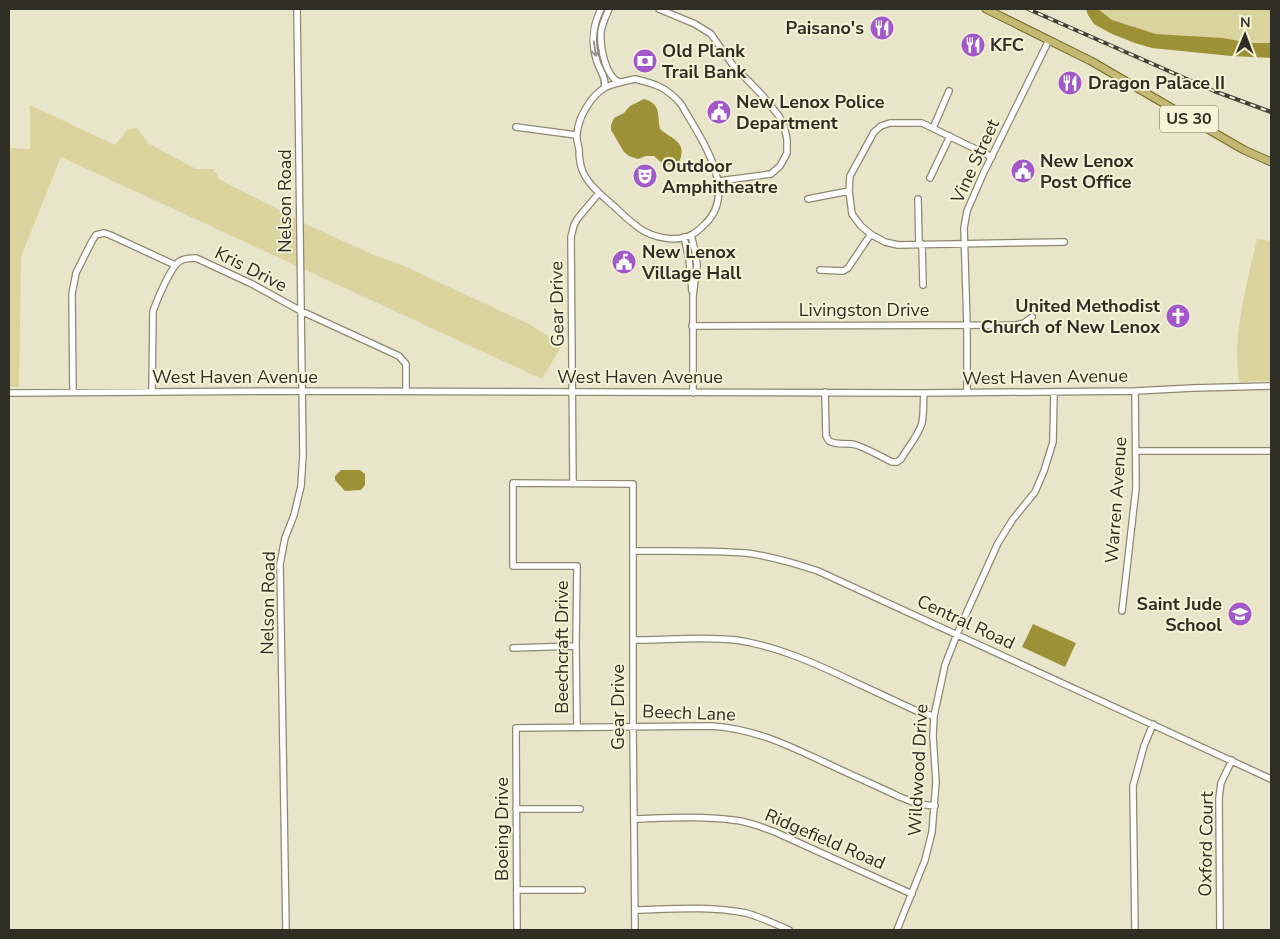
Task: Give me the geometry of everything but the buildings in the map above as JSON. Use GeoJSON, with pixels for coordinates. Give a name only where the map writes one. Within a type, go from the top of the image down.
{"type":"FeatureCollection","features":[{"type":"Feature","properties":{"kind":"main road","name":"US 30"},"geometry":{"type":"LineString","coordinates":[[989,9],[1114,74],[1192,121],[1271,162]]}},
{"type":"Feature","properties":{"kind":"street","name":"Nelson Road"},"geometry":{"type":"LineString","coordinates":[[286,930],[280,564],[285,538],[294,516],[301,486],[303,454],[297,9]]}},
{"type":"Feature","properties":{"kind":"street"},"geometry":{"type":"LineString","coordinates":[[601,9],[593,32],[594,48],[604,76],[604,88]]}},
{"type":"Feature","properties":{"kind":"street"},"geometry":{"type":"LineString","coordinates":[[609,9],[601,30],[601,46],[610,74],[619,82]]}},
{"type":"Feature","properties":{"kind":"street"},"geometry":{"type":"LineString","coordinates":[[659,9],[695,24],[711,34],[732,64],[763,96],[779,116],[784,126],[787,139],[787,153],[780,166],[771,174],[718,181]]}},
{"type":"Feature","properties":{"kind":"street","name":"Vine Street"},"geometry":{"type":"LineString","coordinates":[[967,393],[964,228],[966,211],[1050,40]]}},
{"type":"Feature","properties":{"kind":"street"},"geometry":{"type":"LineString","coordinates":[[635,79],[650,82],[663,88],[681,104],[709,155],[718,181],[719,198],[715,211],[709,221],[691,235],[662,238],[639,228],[599,193],[583,171],[576,135],[582,115],[589,103],[604,88],[619,82],[635,79]]}},
{"type":"Feature","properties":{"kind":"street"},"geometry":{"type":"LineString","coordinates":[[933,128],[949,92]]}},
{"type":"Feature","properties":{"kind":"street"},"geometry":{"type":"LineString","coordinates":[[992,157],[922,123],[890,123],[881,126],[874,132],[850,176],[849,191],[852,214],[861,226],[871,234],[885,242],[898,245],[1064,242]]}},
{"type":"Feature","properties":{"kind":"street"},"geometry":{"type":"LineString","coordinates":[[516,127],[576,135]]}},
{"type":"Feature","properties":{"kind":"street"},"geometry":{"type":"LineString","coordinates":[[930,178],[950,136]]}},
{"type":"Feature","properties":{"kind":"street"},"geometry":{"type":"LineString","coordinates":[[808,199],[849,191]]}},
{"type":"Feature","properties":{"kind":"street","name":"Gear Drive"},"geometry":{"type":"LineString","coordinates":[[599,193],[578,218],[571,237],[573,484],[633,484],[635,930]]}},
{"type":"Feature","properties":{"kind":"street"},"geometry":{"type":"LineString","coordinates":[[918,199],[923,286]]}},
{"type":"Feature","properties":{"kind":"street"},"geometry":{"type":"LineString","coordinates":[[74,392],[72,294],[76,273],[92,241],[96,234],[104,233],[175,265],[153,311],[152,392]]}},
{"type":"Feature","properties":{"kind":"street"},"geometry":{"type":"LineString","coordinates":[[820,270],[843,271],[848,268],[871,234]]}},
{"type":"Feature","properties":{"kind":"street"},"geometry":{"type":"LineString","coordinates":[[691,235],[697,265],[692,326],[693,393]]}},
{"type":"Feature","properties":{"kind":"street"},"geometry":{"type":"LineString","coordinates":[[684,237],[693,296]]}},
{"type":"Feature","properties":{"kind":"street","name":"Kris Drive"},"geometry":{"type":"LineString","coordinates":[[175,265],[182,260],[196,258],[252,284],[301,311],[399,356],[406,364],[406,391]]}},
{"type":"Feature","properties":{"kind":"street","name":"Livingston Drive"},"geometry":{"type":"LineString","coordinates":[[692,326],[1016,325],[1024,324],[1032,317]]}},
{"type":"Feature","properties":{"kind":"street","name":"West Haven Avenue"},"geometry":{"type":"LineString","coordinates":[[9,393],[301,391],[967,393],[1136,391],[1271,386]]}},
{"type":"Feature","properties":{"kind":"street","name":"Warren Avenue"},"geometry":{"type":"LineString","coordinates":[[1122,610],[1136,488],[1136,391]]}},
{"type":"Feature","properties":{"kind":"street"},"geometry":{"type":"LineString","coordinates":[[825,392],[826,436],[829,441],[837,444],[853,444],[892,462],[898,462],[901,459],[918,433],[921,424],[924,393]]}},
{"type":"Feature","properties":{"kind":"street","name":"Wildwood Drive"},"geometry":{"type":"LineString","coordinates":[[897,930],[925,860],[932,832],[936,782],[933,736],[934,716],[945,664],[998,543],[1013,519],[1035,492],[1044,471],[1053,442],[1054,392]]}},
{"type":"Feature","properties":{"kind":"street"},"geometry":{"type":"LineString","coordinates":[[1136,451],[1271,452]]}},
{"type":"Feature","properties":{"kind":"street","name":"Beechcraft Drive"},"geometry":{"type":"LineString","coordinates":[[573,484],[513,483],[512,566],[578,566],[576,646],[577,728]]}},
{"type":"Feature","properties":{"kind":"street","name":"Central Road"},"geometry":{"type":"LineString","coordinates":[[633,551],[723,552],[754,555],[792,562],[818,570],[1271,779]]}},
{"type":"Feature","properties":{"kind":"street"},"geometry":{"type":"LineString","coordinates":[[633,640],[723,639],[773,648],[836,673],[921,713],[934,716]]}},
{"type":"Feature","properties":{"kind":"street"},"geometry":{"type":"LineString","coordinates":[[513,648],[576,646]]}},
{"type":"Feature","properties":{"kind":"street"},"geometry":{"type":"LineString","coordinates":[[1135,930],[1133,786],[1144,746],[1153,724]]}},
{"type":"Feature","properties":{"kind":"street","name":"Beech Lane"},"geometry":{"type":"LineString","coordinates":[[516,728],[711,726],[746,730],[785,744],[900,797],[918,804],[935,806]]}},
{"type":"Feature","properties":{"kind":"street","name":"Boeing Drive"},"geometry":{"type":"LineString","coordinates":[[516,728],[517,930]]}},
{"type":"Feature","properties":{"kind":"street","name":"Oxford Court"},"geometry":{"type":"LineString","coordinates":[[1220,930],[1219,798],[1221,784],[1232,760]]}},
{"type":"Feature","properties":{"kind":"street"},"geometry":{"type":"LineString","coordinates":[[516,809],[580,809]]}},
{"type":"Feature","properties":{"kind":"street","name":"Ridgefield Road"},"geometry":{"type":"LineString","coordinates":[[634,818],[714,818],[735,820],[755,825],[775,832],[912,894]]}},
{"type":"Feature","properties":{"kind":"street"},"geometry":{"type":"LineString","coordinates":[[517,890],[582,890]]}},
{"type":"Feature","properties":{"kind":"street"},"geometry":{"type":"LineString","coordinates":[[635,910],[723,909],[768,920],[789,930]]}},
{"type":"Feature","properties":{"kind":"shaded area"},"geometry":{"type":"Polygon","coordinates":[[[1086,9],[1098,9],[1112,20],[1156,34],[1223,38],[1250,43],[1271,43],[1271,58],[1152,48],[1112,34],[1094,24],[1086,9]]]}},
{"type":"Feature","properties":{"kind":"shaded area"},"geometry":{"type":"Polygon","coordinates":[[[1098,9],[1271,9],[1271,43],[1250,43],[1223,38],[1156,34],[1111,20],[1098,9]]]}},
{"type":"Feature","properties":{"kind":"shaded area"},"geometry":{"type":"Polygon","coordinates":[[[644,99],[650,101],[656,107],[660,129],[678,142],[682,150],[679,162],[664,165],[654,156],[638,159],[629,156],[624,152],[611,130],[614,118],[624,113],[630,106],[644,99]]]}},
{"type":"Feature","properties":{"kind":"shaded area"},"geometry":{"type":"Polygon","coordinates":[[[30,105],[115,145],[128,129],[137,128],[148,143],[196,169],[213,169],[219,179],[310,226],[376,256],[402,265],[529,324],[562,345],[542,379],[61,157],[21,257],[19,387],[9,387],[9,148],[30,149],[30,105]]]}},
{"type":"Feature","properties":{"kind":"shaded area"},"geometry":{"type":"Polygon","coordinates":[[[1257,239],[1271,241],[1271,381],[1239,382],[1237,351],[1239,323],[1257,239]]]}},
{"type":"Feature","properties":{"kind":"shaded area"},"geometry":{"type":"Polygon","coordinates":[[[341,470],[360,470],[365,474],[365,485],[361,490],[345,491],[335,480],[335,476],[341,470]]]}},
{"type":"Feature","properties":{"kind":"shaded area"},"geometry":{"type":"Polygon","coordinates":[[[1033,624],[1076,643],[1065,667],[1022,647],[1033,624]]]}},
{"type":"Feature","properties":{"kind":"railway"},"geometry":{"type":"LineString","coordinates":[[1028,9],[1214,91],[1271,112]]}},
{"type":"Feature","properties":{"kind":"place","name":"Paisano's"},"geometry":{"type":"Point","coordinates":[882,28]}},
{"type":"Feature","properties":{"kind":"place","name":"KFC"},"geometry":{"type":"Point","coordinates":[973,45]}},
{"type":"Feature","properties":{"kind":"place","name":"Old Plank Trail Bank"},"geometry":{"type":"Point","coordinates":[645,61]}},
{"type":"Feature","properties":{"kind":"place","name":"Dragon Palace II"},"geometry":{"type":"Point","coordinates":[1070,83]}},
{"type":"Feature","properties":{"kind":"place","name":"New Lenox Police Department"},"geometry":{"type":"Point","coordinates":[719,112]}},
{"type":"Feature","properties":{"kind":"place","name":"New Lenox Post Office"},"geometry":{"type":"Point","coordinates":[1023,171]}},
{"type":"Feature","properties":{"kind":"place","name":"Outdoor Amphitheatre"},"geometry":{"type":"Point","coordinates":[645,176]}},
{"type":"Feature","properties":{"kind":"place","name":"New Lenox Village Hall"},"geometry":{"type":"Point","coordinates":[624,262]}},
{"type":"Feature","properties":{"kind":"place","name":"United Methodist Church of New Lenox"},"geometry":{"type":"Point","coordinates":[1178,316]}},
{"type":"Feature","properties":{"kind":"place","name":"Saint Jude School"},"geometry":{"type":"Point","coordinates":[1240,614]}}]}
